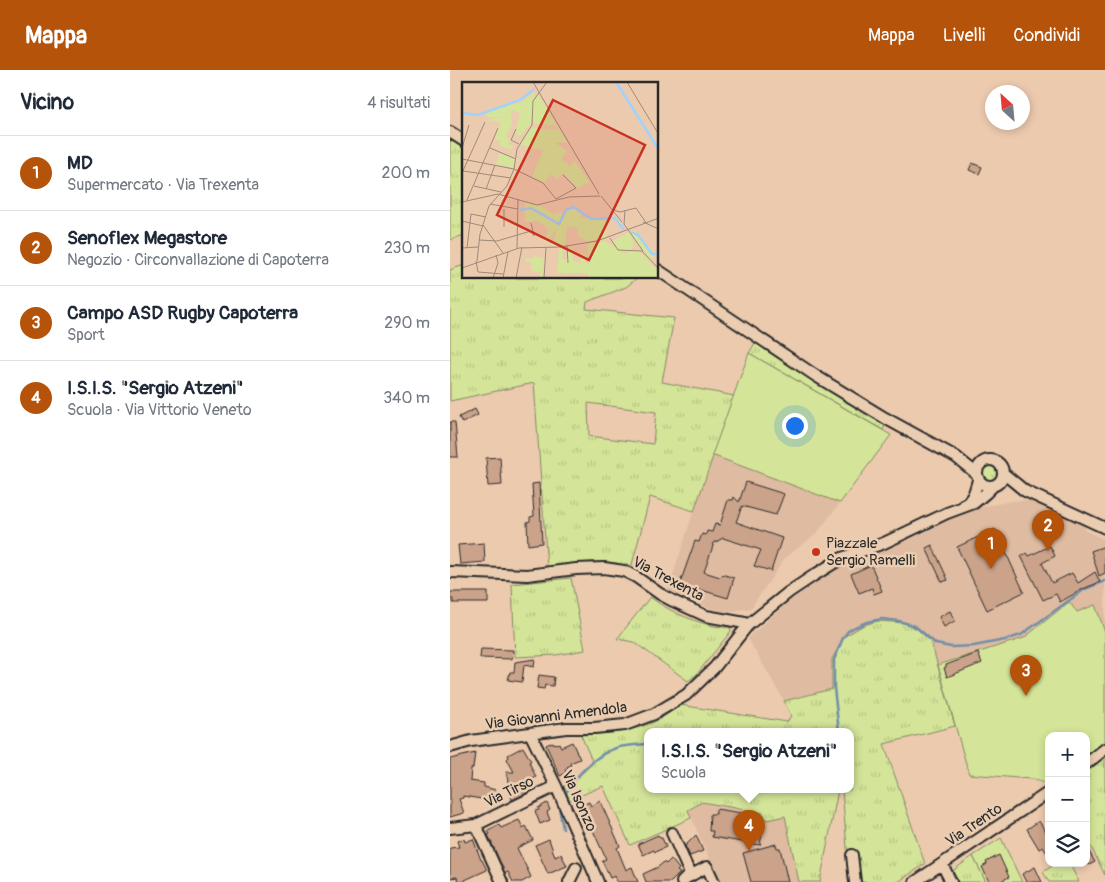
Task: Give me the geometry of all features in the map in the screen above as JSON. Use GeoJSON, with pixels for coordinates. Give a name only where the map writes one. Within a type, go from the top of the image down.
{"type":"FeatureCollection","features":[{"type":"Feature","properties":{"kind":"street"},"geometry":{"type":"LineString","coordinates":[[450,132],[462,140]]}},
{"type":"Feature","properties":{"kind":"street"},"geometry":{"type":"LineString","coordinates":[[659,271],[816,376],[885,418],[956,457],[982,463],[990,460],[1001,466],[1002,478],[974,503],[959,508]]}},
{"type":"Feature","properties":{"kind":"street"},"geometry":{"type":"LineString","coordinates":[[956,457],[984,485],[1008,485],[1104,527]]}},
{"type":"Feature","properties":{"kind":"street"},"geometry":{"type":"LineString","coordinates":[[748,625],[789,592],[842,558],[884,543],[969,502],[978,477],[979,467],[982,463]]}},
{"type":"Feature","properties":{"kind":"street"},"geometry":{"type":"LineString","coordinates":[[1003,473],[1025,491]]}},
{"type":"Feature","properties":{"kind":"street","name":"Via Trexenta"},"geometry":{"type":"LineString","coordinates":[[450,572],[527,575],[576,569],[604,568],[624,571],[673,602],[706,616],[748,625]]}},
{"type":"Feature","properties":{"kind":"street","name":"Via Giovanni Amendola"},"geometry":{"type":"LineString","coordinates":[[450,747],[471,741],[566,728],[625,725],[654,714],[686,695],[715,667],[748,625]]}},
{"type":"Feature","properties":{"kind":"street","name":"Via Isonzo"},"geometry":{"type":"LineString","coordinates":[[530,733],[556,786],[598,882]]}},
{"type":"Feature","properties":{"kind":"street"},"geometry":{"type":"LineString","coordinates":[[1090,761],[1105,749]]}},
{"type":"Feature","properties":{"kind":"street","name":"Via Tirso"},"geometry":{"type":"LineString","coordinates":[[450,828],[476,826],[556,786]]}},
{"type":"Feature","properties":{"kind":"street","name":"Via Trento"},"geometry":{"type":"LineString","coordinates":[[915,882],[1045,795]]}},
{"type":"Feature","properties":{"kind":"street","name":"Via Tirso"},"geometry":{"type":"LineString","coordinates":[[476,826],[502,882]]}},
{"type":"Feature","properties":{"kind":"street"},"geometry":{"type":"LineString","coordinates":[[672,833],[690,879],[707,867],[714,882]]}},
{"type":"Feature","properties":{"kind":"street"},"geometry":{"type":"LineString","coordinates":[[852,855],[855,882]]}},
{"type":"Feature","properties":{"kind":"street"},"geometry":{"type":"LineString","coordinates":[[942,864],[951,882]]}},
{"type":"Feature","properties":{"kind":"street"},"geometry":{"type":"LineString","coordinates":[[570,882],[576,868]]}},
{"type":"Feature","properties":{"kind":"shaded area"},"geometry":{"type":"Polygon","coordinates":[[[712,455],[840,503],[817,533],[785,558],[751,608],[724,612],[712,609],[668,590],[712,455]]]}},
{"type":"Feature","properties":{"kind":"shaded area"},"geometry":{"type":"Polygon","coordinates":[[[1032,500],[1087,525],[1084,530],[1105,540],[1105,632],[1095,605],[1077,612],[1069,602],[1024,638],[938,665],[905,623],[878,621],[863,625],[832,659],[832,689],[784,701],[748,638],[789,601],[842,564],[898,542],[966,510],[1012,501],[1032,500]]]}},
{"type":"Feature","properties":{"kind":"shaded area"},"geometry":{"type":"Polygon","coordinates":[[[702,802],[785,816],[799,882],[720,882],[688,810],[702,802]]]}},
{"type":"Feature","properties":{"kind":"green space"},"geometry":{"type":"Polygon","coordinates":[[[450,139],[462,147],[462,236],[450,240],[450,139]]]}},
{"type":"Feature","properties":{"kind":"green space"},"geometry":{"type":"Polygon","coordinates":[[[462,266],[462,279],[636,279],[626,287],[587,302],[586,309],[674,318],[662,382],[734,396],[694,511],[650,497],[631,568],[607,562],[547,567],[534,383],[450,401],[450,270],[462,266]],[[588,403],[589,436],[653,444],[656,412],[588,403]]]}},
{"type":"Feature","properties":{"kind":"green space"},"geometry":{"type":"Polygon","coordinates":[[[755,343],[885,425],[883,430],[749,353],[755,343]]]}},
{"type":"Feature","properties":{"kind":"green space"},"geometry":{"type":"Polygon","coordinates":[[[749,353],[891,435],[840,503],[712,455],[749,353]]]}},
{"type":"Feature","properties":{"kind":"green space"},"geometry":{"type":"Polygon","coordinates":[[[990,466],[998,474],[990,482],[982,474],[990,466]]]}},
{"type":"Feature","properties":{"kind":"green space"},"geometry":{"type":"Polygon","coordinates":[[[571,578],[585,650],[556,655],[515,657],[512,584],[571,578]]]}},
{"type":"Feature","properties":{"kind":"green space"},"geometry":{"type":"Polygon","coordinates":[[[650,597],[678,614],[694,620],[715,626],[730,627],[731,631],[696,675],[688,681],[634,642],[617,639],[650,597]]]}},
{"type":"Feature","properties":{"kind":"green space"},"geometry":{"type":"Polygon","coordinates":[[[1069,602],[1077,612],[1095,605],[1105,632],[1105,742],[1090,755],[1090,732],[1045,732],[1045,783],[1031,779],[969,774],[938,665],[1024,638],[1069,602]]]}},
{"type":"Feature","properties":{"kind":"green space"},"geometry":{"type":"Polygon","coordinates":[[[878,621],[905,623],[917,629],[931,642],[955,726],[884,744],[925,864],[898,882],[850,882],[842,793],[854,793],[854,728],[644,728],[644,793],[837,793],[820,882],[799,882],[785,816],[767,820],[763,813],[702,802],[688,810],[691,818],[630,845],[603,786],[570,800],[564,787],[593,763],[581,735],[618,732],[636,728],[654,722],[680,705],[787,722],[791,716],[784,701],[832,689],[832,659],[845,636],[864,625],[878,621]]]}},
{"type":"Feature","properties":{"kind":"green space"},"geometry":{"type":"Polygon","coordinates":[[[1105,758],[1105,875],[1090,845],[1090,767],[1105,758]]]}},
{"type":"Feature","properties":{"kind":"green space"},"geometry":{"type":"Polygon","coordinates":[[[1001,838],[1022,882],[986,882],[973,856],[1001,838]]]}},
{"type":"Feature","properties":{"kind":"green space"},"geometry":{"type":"Polygon","coordinates":[[[973,856],[986,882],[958,882],[953,872],[973,856]]]}},
{"type":"Feature","properties":{"kind":"green space"},"geometry":{"type":"Polygon","coordinates":[[[1051,867],[1071,867],[1079,882],[1049,882],[1043,872],[1051,867]]]}},
{"type":"Feature","properties":{"kind":"building"},"geometry":{"type":"Polygon","coordinates":[[[972,163],[982,167],[979,174],[969,170],[972,163]]]}},
{"type":"Feature","properties":{"kind":"building"},"geometry":{"type":"Polygon","coordinates":[[[475,409],[478,415],[462,423],[459,417],[475,409]]]}},
{"type":"Feature","properties":{"kind":"building"},"geometry":{"type":"Polygon","coordinates":[[[450,422],[455,422],[458,457],[450,457],[450,422]]]}},
{"type":"Feature","properties":{"kind":"building"},"geometry":{"type":"Polygon","coordinates":[[[500,457],[502,485],[488,486],[486,458],[500,457]]]}},
{"type":"Feature","properties":{"kind":"building"},"geometry":{"type":"Polygon","coordinates":[[[746,482],[784,494],[776,515],[742,506],[736,522],[782,538],[771,571],[754,566],[761,550],[723,538],[714,543],[704,572],[720,577],[725,575],[734,578],[728,598],[698,589],[697,592],[679,586],[695,541],[699,542],[702,534],[706,535],[707,531],[712,532],[715,524],[720,525],[728,500],[733,500],[734,497],[739,502],[746,482]]]}},
{"type":"Feature","properties":{"kind":"building"},"geometry":{"type":"Polygon","coordinates":[[[539,483],[542,543],[528,545],[527,522],[530,521],[530,517],[534,516],[532,484],[539,483]]]}},
{"type":"Feature","properties":{"kind":"building"},"geometry":{"type":"Polygon","coordinates":[[[995,529],[1024,592],[987,610],[957,547],[995,529]]]}},
{"type":"Feature","properties":{"kind":"building"},"geometry":{"type":"Polygon","coordinates":[[[484,543],[485,562],[460,564],[458,545],[484,543]]]}},
{"type":"Feature","properties":{"kind":"building"},"geometry":{"type":"Polygon","coordinates":[[[932,545],[948,580],[942,582],[926,548],[932,545]]]}},
{"type":"Feature","properties":{"kind":"building"},"geometry":{"type":"Polygon","coordinates":[[[1050,546],[1055,556],[1042,563],[1052,583],[1072,573],[1078,583],[1095,572],[1100,582],[1060,602],[1056,594],[1043,600],[1021,556],[1027,553],[1029,556],[1050,546]]]}},
{"type":"Feature","properties":{"kind":"building"},"geometry":{"type":"Polygon","coordinates":[[[1105,546],[1105,573],[1099,576],[1091,551],[1105,546]]]}},
{"type":"Feature","properties":{"kind":"building"},"geometry":{"type":"Polygon","coordinates":[[[871,565],[882,591],[874,594],[872,588],[859,593],[851,574],[871,565]]]}},
{"type":"Feature","properties":{"kind":"building"},"geometry":{"type":"Polygon","coordinates":[[[450,592],[488,592],[488,603],[453,603],[453,599],[450,599],[450,592]]]}},
{"type":"Feature","properties":{"kind":"building"},"geometry":{"type":"Polygon","coordinates":[[[950,611],[955,621],[944,627],[939,617],[950,611]]]}},
{"type":"Feature","properties":{"kind":"building"},"geometry":{"type":"Polygon","coordinates":[[[481,649],[513,650],[512,659],[480,658],[481,649]]]}},
{"type":"Feature","properties":{"kind":"building"},"geometry":{"type":"Polygon","coordinates":[[[978,653],[982,663],[947,677],[944,668],[946,665],[978,653]]]}},
{"type":"Feature","properties":{"kind":"building"},"geometry":{"type":"Polygon","coordinates":[[[535,659],[534,667],[524,665],[522,682],[508,680],[510,672],[514,672],[515,662],[535,659]]]}},
{"type":"Feature","properties":{"kind":"building"},"geometry":{"type":"Polygon","coordinates":[[[539,675],[554,677],[553,686],[545,685],[544,689],[537,688],[539,675]]]}},
{"type":"Feature","properties":{"kind":"building"},"geometry":{"type":"Polygon","coordinates":[[[553,742],[554,744],[559,743],[561,747],[572,742],[580,759],[570,763],[571,765],[565,770],[566,773],[560,776],[546,745],[553,742]]]}},
{"type":"Feature","properties":{"kind":"building"},"geometry":{"type":"Polygon","coordinates":[[[523,747],[531,761],[529,762],[536,777],[533,779],[535,783],[527,787],[529,792],[512,800],[506,772],[514,772],[507,759],[508,755],[523,747]]]}},
{"type":"Feature","properties":{"kind":"building"},"geometry":{"type":"Polygon","coordinates":[[[475,753],[470,781],[484,783],[484,787],[496,790],[494,801],[463,796],[463,798],[459,799],[464,813],[450,817],[450,759],[475,753]]]}},
{"type":"Feature","properties":{"kind":"building"},"geometry":{"type":"Polygon","coordinates":[[[600,801],[620,846],[617,848],[626,870],[632,867],[638,882],[617,882],[615,876],[610,878],[602,861],[606,859],[590,824],[587,826],[578,807],[589,802],[591,806],[600,801]]]}},
{"type":"Feature","properties":{"kind":"building"},"geometry":{"type":"Polygon","coordinates":[[[547,803],[550,810],[547,812],[550,820],[540,824],[535,811],[547,803]]]}},
{"type":"Feature","properties":{"kind":"building"},"geometry":{"type":"Polygon","coordinates":[[[716,809],[761,816],[760,821],[764,822],[760,845],[712,837],[713,831],[709,831],[710,814],[716,814],[716,809]]]}},
{"type":"Feature","properties":{"kind":"building"},"geometry":{"type":"Polygon","coordinates":[[[519,820],[523,828],[526,826],[533,840],[517,848],[531,877],[522,882],[513,882],[508,872],[505,873],[488,835],[490,834],[488,831],[499,825],[501,828],[519,820]]]}},
{"type":"Feature","properties":{"kind":"building"},"geometry":{"type":"Polygon","coordinates":[[[1039,821],[1045,831],[1045,850],[1043,847],[1039,849],[1027,829],[1039,821]]]}},
{"type":"Feature","properties":{"kind":"building"},"geometry":{"type":"Polygon","coordinates":[[[658,835],[662,838],[666,847],[643,855],[638,844],[658,835]]]}},
{"type":"Feature","properties":{"kind":"building"},"geometry":{"type":"Polygon","coordinates":[[[696,835],[703,851],[690,856],[685,846],[696,835]]]}},
{"type":"Feature","properties":{"kind":"building"},"geometry":{"type":"Polygon","coordinates":[[[464,839],[465,842],[473,839],[487,870],[465,880],[465,882],[458,882],[457,877],[450,878],[450,848],[459,847],[457,841],[464,839]]]}},
{"type":"Feature","properties":{"kind":"building"},"geometry":{"type":"Polygon","coordinates":[[[549,839],[555,857],[561,854],[567,866],[548,874],[535,845],[549,839]]]}},
{"type":"Feature","properties":{"kind":"building"},"geometry":{"type":"Polygon","coordinates":[[[776,844],[777,848],[780,848],[788,882],[751,882],[743,853],[776,844]]]}},
{"type":"Feature","properties":{"kind":"building"},"geometry":{"type":"Polygon","coordinates":[[[1090,853],[1095,862],[1090,864],[1090,853]]]}},
{"type":"Feature","properties":{"kind":"building"},"geometry":{"type":"Polygon","coordinates":[[[999,855],[1009,877],[999,882],[989,882],[982,867],[987,864],[986,862],[999,855]]]}},
{"type":"Feature","properties":{"kind":"building"},"geometry":{"type":"Polygon","coordinates":[[[671,859],[680,873],[671,882],[646,882],[643,874],[664,862],[666,864],[671,859]]]}},
{"type":"Feature","properties":{"kind":"building"},"geometry":{"type":"Polygon","coordinates":[[[1035,867],[1042,882],[1026,882],[1022,874],[1035,867]]]}},
{"type":"Feature","properties":{"kind":"waterway"},"geometry":{"type":"LineString","coordinates":[[839,728],[834,688],[834,660],[843,638],[848,631],[855,627],[882,619],[899,621],[915,626],[936,644],[951,647],[974,646],[1021,635],[1085,589],[1105,581]]}},
{"type":"Feature","properties":{"kind":"waterway"},"geometry":{"type":"LineString","coordinates":[[566,793],[581,773],[601,755],[620,747],[644,744]]}},
{"type":"Feature","properties":{"kind":"waterway"},"geometry":{"type":"LineString","coordinates":[[559,807],[563,829]]}},
{"type":"Feature","properties":{"kind":"place","name":"Senoflex Megastore"},"geometry":{"type":"Point","coordinates":[1048,551]}},
{"type":"Feature","properties":{"kind":"place","name":"Piazzale Sergio Ramelli"},"geometry":{"type":"Point","coordinates":[816,552]}},
{"type":"Feature","properties":{"kind":"place","name":"MD"},"geometry":{"type":"Point","coordinates":[991,569]}},
{"type":"Feature","properties":{"kind":"place","name":"Campo ASD Rugby Capoterra"},"geometry":{"type":"Point","coordinates":[1026,696]}},
{"type":"Feature","properties":{"kind":"place","name":"I.S.I.S. \"Sergio Atzeni\""},"geometry":{"type":"Point","coordinates":[749,851]}}]}
